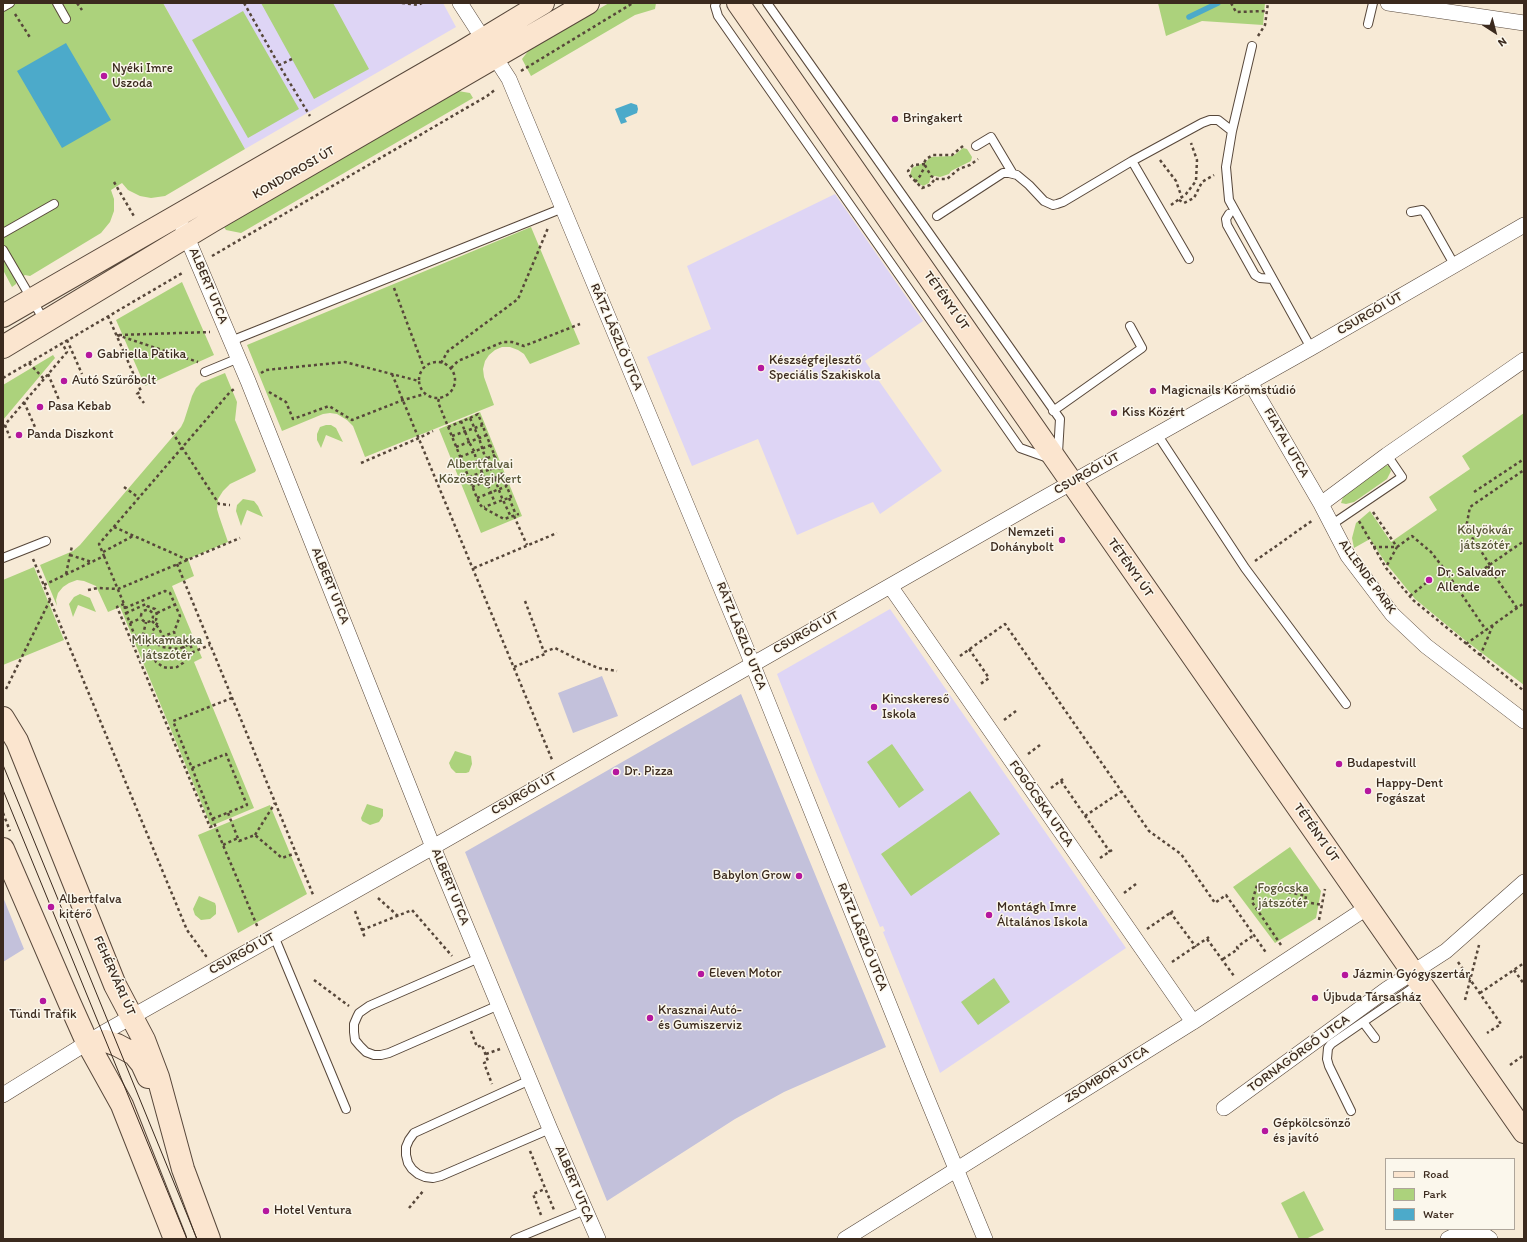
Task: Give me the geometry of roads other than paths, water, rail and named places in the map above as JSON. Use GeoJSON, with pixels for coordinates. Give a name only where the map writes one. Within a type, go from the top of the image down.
{"type":"FeatureCollection","features":[{"type":"Feature","properties":{"kind":"street","name":"RÁTZ LÁSZLÓ UTCA"},"geometry":{"type":"LineString","coordinates":[[460,3],[509,79],[752,664],[919,1079],[986,1239]]}},
{"type":"Feature","properties":{"kind":"street","name":"KONDOROSI ÚT"},"geometry":{"type":"LineString","coordinates":[[4,346],[187,237],[488,48],[543,3]]}},
{"type":"Feature","properties":{"kind":"street","name":"KONDOROSI ÚT"},"geometry":{"type":"LineString","coordinates":[[3,316],[178,216],[488,48],[588,3]]}},
{"type":"Feature","properties":{"kind":"street","name":"TÉTÉNYI ÚT"},"geometry":{"type":"LineString","coordinates":[[738,3],[1524,1132]]}},
{"type":"Feature","properties":{"kind":"street"},"geometry":{"type":"LineString","coordinates":[[1388,3],[1524,23]]}},
{"type":"Feature","properties":{"kind":"street","name":"ALBERT UTCA"},"geometry":{"type":"LineString","coordinates":[[178,216],[231,342],[239,358],[256,380],[433,847],[550,1129],[598,1239]]}},
{"type":"Feature","properties":{"kind":"street","name":"CSURGÓI ÚT"},"geometry":{"type":"LineString","coordinates":[[3,1095],[132,1016],[433,847],[752,664],[1524,226]]}},
{"type":"Feature","properties":{"kind":"street"},"geometry":{"type":"LineString","coordinates":[[1326,513],[1387,455],[1524,360]]}},
{"type":"Feature","properties":{"kind":"street","name":"FIATAL UTCA"},"geometry":{"type":"LineString","coordinates":[[1250,382],[1326,513]]}},
{"type":"Feature","properties":{"kind":"street","name":"ALLENDE PARK"},"geometry":{"type":"LineString","coordinates":[[1326,513],[1348,556],[1392,614],[1426,646],[1524,721]]}},
{"type":"Feature","properties":{"kind":"street","name":"FOGÓCSKA UTCA"},"geometry":{"type":"LineString","coordinates":[[890,586],[1193,1022]]}},
{"type":"Feature","properties":{"kind":"street","name":"FEHÉRVÁRI ÚT"},"geometry":{"type":"LineString","coordinates":[[3,718],[17,741],[115,985],[144,1040],[158,1077],[171,1128],[192,1197],[209,1239]]}},
{"type":"Feature","properties":{"kind":"street"},"geometry":{"type":"LineString","coordinates":[[3,849],[70,1004],[88,1042],[122,1105],[176,1239]]}},
{"type":"Feature","properties":{"kind":"street","name":"TORNAGÖRGŐ UTCA"},"geometry":{"type":"LineString","coordinates":[[1224,1108],[1387,989],[1417,978],[1524,882]]}},
{"type":"Feature","properties":{"kind":"street","name":"ZSOMBOR UTCA"},"geometry":{"type":"LineString","coordinates":[[844,1239],[1193,1022],[1368,907]]}},
{"type":"Feature","properties":{"kind":"street"},"geometry":{"type":"LineString","coordinates":[[88,1042],[106,1041],[117,1044],[134,1054],[142,1064],[171,1128]]}},
{"type":"Feature","properties":{"kind":"street"},"geometry":{"type":"LineString","coordinates":[[1448,1239],[1462,1232],[1478,1231],[1490,1239]]}},
{"type":"Feature","properties":{"kind":"lane"},"geometry":{"type":"LineString","coordinates":[[3,7],[9,3]]}},
{"type":"Feature","properties":{"kind":"lane"},"geometry":{"type":"LineString","coordinates":[[57,3],[66,19]]}},
{"type":"Feature","properties":{"kind":"lane"},"geometry":{"type":"LineString","coordinates":[[716,3],[715,6],[718,16],[1020,448],[1057,462],[1060,419],[767,3]]}},
{"type":"Feature","properties":{"kind":"lane"},"geometry":{"type":"LineString","coordinates":[[1368,24],[1373,3]]}},
{"type":"Feature","properties":{"kind":"lane"},"geometry":{"type":"LineString","coordinates":[[1252,46],[1232,131],[1226,167],[1229,200],[1311,348]]}},
{"type":"Feature","properties":{"kind":"lane"},"geometry":{"type":"LineString","coordinates":[[937,216],[1003,173],[1017,175],[1044,201],[1052,205],[1064,202],[1132,161],[1202,123],[1210,120],[1218,120],[1232,131]]}},
{"type":"Feature","properties":{"kind":"lane"},"geometry":{"type":"LineString","coordinates":[[976,146],[991,137],[1013,174]]}},
{"type":"Feature","properties":{"kind":"lane"},"geometry":{"type":"LineString","coordinates":[[1132,161],[1189,259]]}},
{"type":"Feature","properties":{"kind":"lane"},"geometry":{"type":"LineString","coordinates":[[3,233],[54,204]]}},
{"type":"Feature","properties":{"kind":"lane"},"geometry":{"type":"LineString","coordinates":[[1411,212],[1422,210],[1425,213],[1455,266]]}},
{"type":"Feature","properties":{"kind":"lane"},"geometry":{"type":"LineString","coordinates":[[231,342],[390,278],[564,211]]}},
{"type":"Feature","properties":{"kind":"lane"},"geometry":{"type":"LineString","coordinates":[[1229,214],[1226,219],[1227,225],[1255,275],[1260,278],[1272,279]]}},
{"type":"Feature","properties":{"kind":"lane"},"geometry":{"type":"LineString","coordinates":[[3,250],[45,322]]}},
{"type":"Feature","properties":{"kind":"lane"},"geometry":{"type":"LineString","coordinates":[[1053,410],[1142,348],[1130,326]]}},
{"type":"Feature","properties":{"kind":"lane"},"geometry":{"type":"LineString","coordinates":[[205,372],[239,358]]}},
{"type":"Feature","properties":{"kind":"lane"},"geometry":{"type":"LineString","coordinates":[[1157,434],[1245,568],[1346,704]]}},
{"type":"Feature","properties":{"kind":"lane"},"geometry":{"type":"LineString","coordinates":[[1326,513],[1353,511],[1402,477],[1387,455]]}},
{"type":"Feature","properties":{"kind":"lane"},"geometry":{"type":"LineString","coordinates":[[3,558],[46,541]]}},
{"type":"Feature","properties":{"kind":"lane"},"geometry":{"type":"LineString","coordinates":[[269,939],[346,1109]]}},
{"type":"Feature","properties":{"kind":"lane"},"geometry":{"type":"LineString","coordinates":[[479,958],[369,1006],[359,1013],[354,1024],[356,1040],[366,1052],[381,1055],[389,1053],[499,1005]]}},
{"type":"Feature","properties":{"kind":"lane"},"geometry":{"type":"LineString","coordinates":[[1351,1111],[1329,1066],[1326,1054],[1331,1044],[1363,1022],[1417,978]]}},
{"type":"Feature","properties":{"kind":"lane"},"geometry":{"type":"LineString","coordinates":[[1363,1022],[1376,1038]]}},
{"type":"Feature","properties":{"kind":"lane","name":"ALBERT UTCA"},"geometry":{"type":"LineString","coordinates":[[530,1080],[414,1133],[406,1147],[408,1163],[418,1174],[433,1178],[441,1176],[550,1129]]}},
{"type":"Feature","properties":{"kind":"lane"},"geometry":{"type":"LineString","coordinates":[[515,1239],[585,1210]]}},
{"type":"Feature","properties":{"kind":"water"},"geometry":{"type":"Polygon","coordinates":[[[66,43],[111,120],[62,148],[17,71],[66,43]]]}},
{"type":"Feature","properties":{"kind":"water"},"geometry":{"type":"Polygon","coordinates":[[[631,103],[637,105],[637,113],[625,118],[627,122],[621,124],[615,109],[631,103]]]}},
{"type":"Feature","properties":{"kind":"waterway"},"geometry":{"type":"LineString","coordinates":[[1189,17],[1218,3]]}},
{"type":"Feature","properties":{"kind":"tram line"},"geometry":{"type":"LineString","coordinates":[[3,765],[197,1239]]}},
{"type":"Feature","properties":{"kind":"tram line"},"geometry":{"type":"LineString","coordinates":[[3,790],[187,1239]]}},
{"type":"Feature","properties":{"kind":"place","name":"Nyéki Imre Uszoda"},"geometry":{"type":"Point","coordinates":[104,76]}},
{"type":"Feature","properties":{"kind":"place","name":"Bringakert"},"geometry":{"type":"Point","coordinates":[895,119]}},
{"type":"Feature","properties":{"kind":"place","name":"Gabriella Patika"},"geometry":{"type":"Point","coordinates":[89,355]}},
{"type":"Feature","properties":{"kind":"place","name":"Készségfejlesztő Speciális Szakiskola"},"geometry":{"type":"Point","coordinates":[761,368]}},
{"type":"Feature","properties":{"kind":"place","name":"Autó Szűrőbolt"},"geometry":{"type":"Point","coordinates":[64,381]}},
{"type":"Feature","properties":{"kind":"place","name":"Magicnails Körömstúdió"},"geometry":{"type":"Point","coordinates":[1153,391]}},
{"type":"Feature","properties":{"kind":"place","name":"Pasa Kebab"},"geometry":{"type":"Point","coordinates":[40,407]}},
{"type":"Feature","properties":{"kind":"place","name":"Kiss Közért"},"geometry":{"type":"Point","coordinates":[1114,413]}},
{"type":"Feature","properties":{"kind":"place","name":"Panda Diszkont"},"geometry":{"type":"Point","coordinates":[19,435]}},
{"type":"Feature","properties":{"kind":"place","name":"Nemzeti Dohánybolt"},"geometry":{"type":"Point","coordinates":[1062,540]}},
{"type":"Feature","properties":{"kind":"place","name":"Dr. Salvador Allende"},"geometry":{"type":"Point","coordinates":[1429,580]}},
{"type":"Feature","properties":{"kind":"place","name":"Kincskereső Iskola"},"geometry":{"type":"Point","coordinates":[874,707]}},
{"type":"Feature","properties":{"kind":"place","name":"Budapestvill"},"geometry":{"type":"Point","coordinates":[1339,764]}},
{"type":"Feature","properties":{"kind":"place","name":"Dr. Pizza"},"geometry":{"type":"Point","coordinates":[616,772]}},
{"type":"Feature","properties":{"kind":"place","name":"Happy-Dent Fogászat"},"geometry":{"type":"Point","coordinates":[1368,791]}},
{"type":"Feature","properties":{"kind":"place","name":"Babylon Grow"},"geometry":{"type":"Point","coordinates":[799,876]}},
{"type":"Feature","properties":{"kind":"place","name":"Albertfalva kitérő"},"geometry":{"type":"Point","coordinates":[51,907]}},
{"type":"Feature","properties":{"kind":"place","name":"Montágh Imre Általános Iskola"},"geometry":{"type":"Point","coordinates":[989,915]}},
{"type":"Feature","properties":{"kind":"place","name":"Eleven Motor"},"geometry":{"type":"Point","coordinates":[701,974]}},
{"type":"Feature","properties":{"kind":"place","name":"Jázmin Gyógyszertár"},"geometry":{"type":"Point","coordinates":[1345,975]}},
{"type":"Feature","properties":{"kind":"place","name":"Újbuda Társasház"},"geometry":{"type":"Point","coordinates":[1315,998]}},
{"type":"Feature","properties":{"kind":"place","name":"Tündi Trafik"},"geometry":{"type":"Point","coordinates":[43,1001]}},
{"type":"Feature","properties":{"kind":"place","name":"Krasznai Autó- és Gumiszerviz"},"geometry":{"type":"Point","coordinates":[650,1018]}},
{"type":"Feature","properties":{"kind":"place","name":"Gépkölcsönző és javító"},"geometry":{"type":"Point","coordinates":[1265,1131]}},
{"type":"Feature","properties":{"kind":"place","name":"Hotel Ventura"},"geometry":{"type":"Point","coordinates":[266,1211]}},
{"type":"Feature","properties":{"kind":"park label","name":"Albertfalvai Közösségi Kert"},"geometry":{"type":"Point","coordinates":[480,472]}},
{"type":"Feature","properties":{"kind":"park label","name":"Kölyökvár játszótér"},"geometry":{"type":"Point","coordinates":[1485,538]}},
{"type":"Feature","properties":{"kind":"park label","name":"Mikkamakka játszótér"},"geometry":{"type":"Point","coordinates":[167,648]}},
{"type":"Feature","properties":{"kind":"park label","name":"Fogócska játszótér"},"geometry":{"type":"Point","coordinates":[1283,896]}}]}
